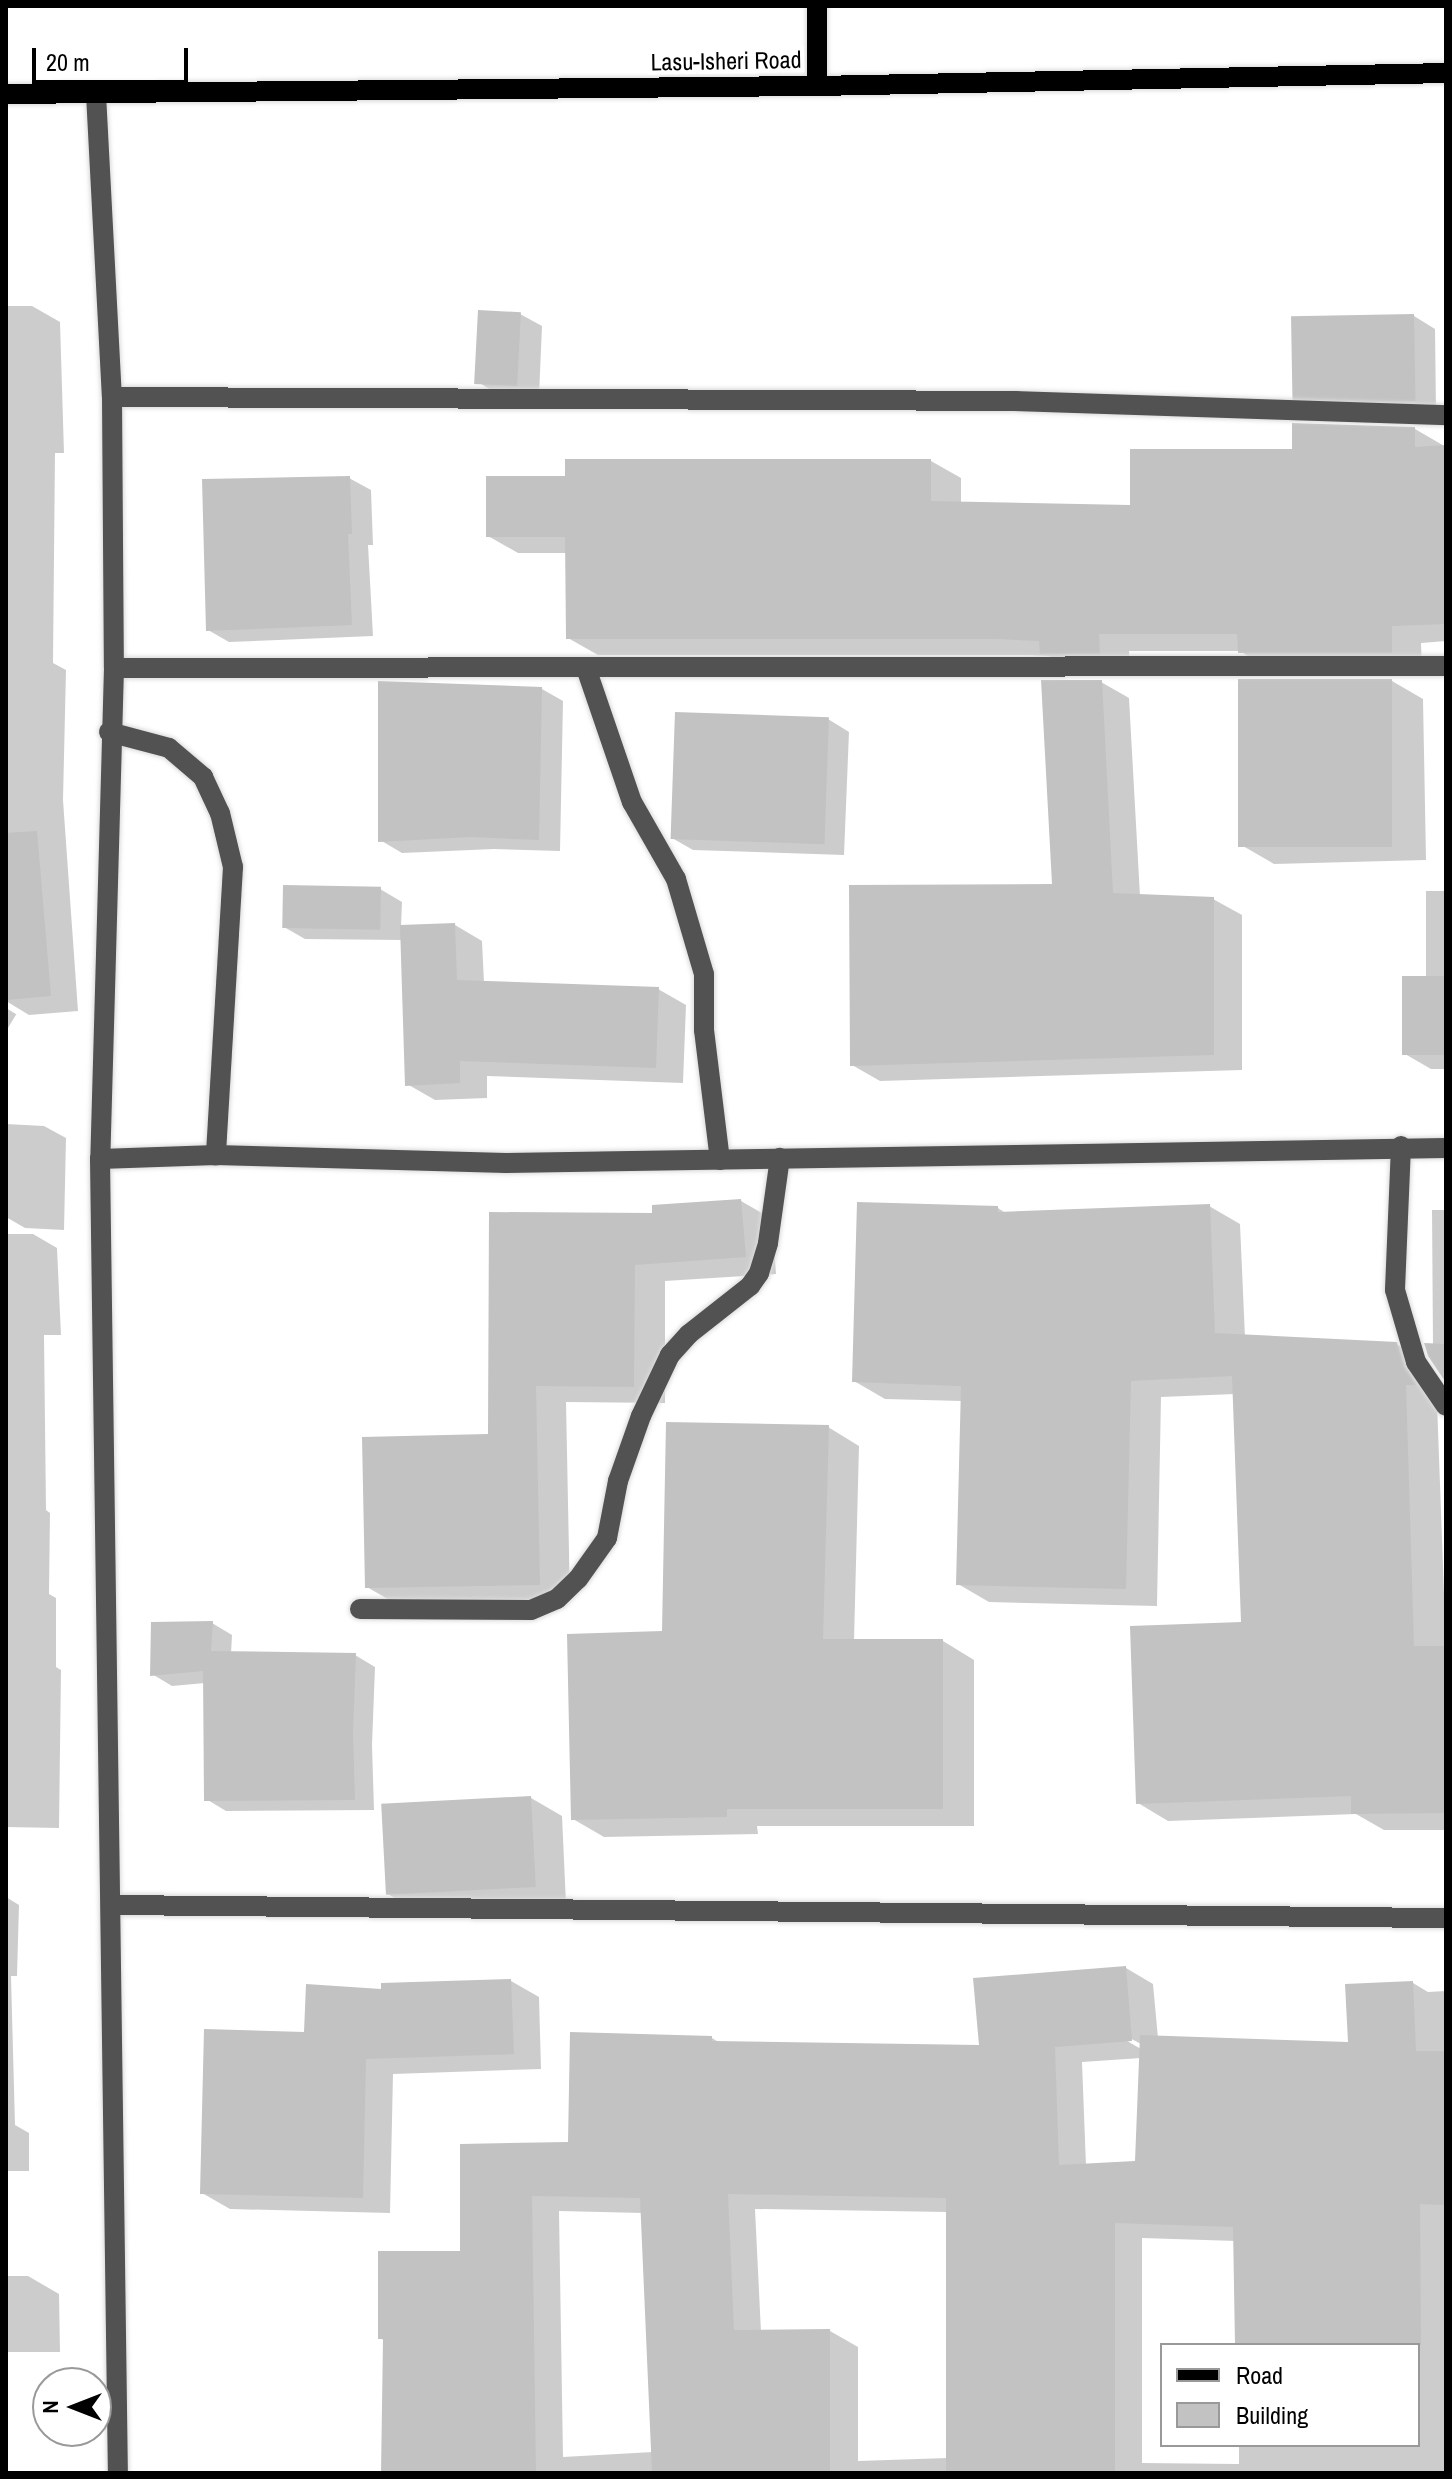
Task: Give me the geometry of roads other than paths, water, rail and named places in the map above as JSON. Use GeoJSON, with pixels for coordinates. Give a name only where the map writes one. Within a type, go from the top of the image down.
{"type":"FeatureCollection","features":[{"type":"Feature","properties":{"kind":"main road"},"geometry":{"type":"LineString","coordinates":[[817,6],[817,86]]}},
{"type":"Feature","properties":{"kind":"main road","name":"Lasu-Isheri Road"},"geometry":{"type":"LineString","coordinates":[[6,94],[817,86],[1446,73]]}},
{"type":"Feature","properties":{"kind":"street"},"geometry":{"type":"LineString","coordinates":[[96,94],[112,397],[114,668],[109,732],[100,1159],[118,2473]]}},
{"type":"Feature","properties":{"kind":"street"},"geometry":{"type":"LineString","coordinates":[[112,397],[1016,401],[1446,415]]}},
{"type":"Feature","properties":{"kind":"street"},"geometry":{"type":"LineString","coordinates":[[114,668],[1446,666]]}},
{"type":"Feature","properties":{"kind":"street"},"geometry":{"type":"LineString","coordinates":[[586,668],[632,802],[676,879],[704,974],[704,1030],[720,1160]]}},
{"type":"Feature","properties":{"kind":"street"},"geometry":{"type":"LineString","coordinates":[[109,732],[169,748],[203,777],[220,813],[233,867],[216,1155]]}},
{"type":"Feature","properties":{"kind":"street"},"geometry":{"type":"LineString","coordinates":[[100,1159],[216,1155],[506,1163],[1401,1146],[1446,1148]]}},
{"type":"Feature","properties":{"kind":"street"},"geometry":{"type":"LineString","coordinates":[[1401,1146],[1395,1290],[1416,1362],[1446,1406]]}},
{"type":"Feature","properties":{"kind":"street"},"geometry":{"type":"LineString","coordinates":[[360,1609],[531,1610],[557,1599],[578,1579],[607,1538],[623,1468],[641,1416],[670,1355],[689,1334],[740,1295],[759,1273],[768,1243],[780,1158]]}},
{"type":"Feature","properties":{"kind":"street"},"geometry":{"type":"LineString","coordinates":[[112,1905],[1446,1918]]}}]}
